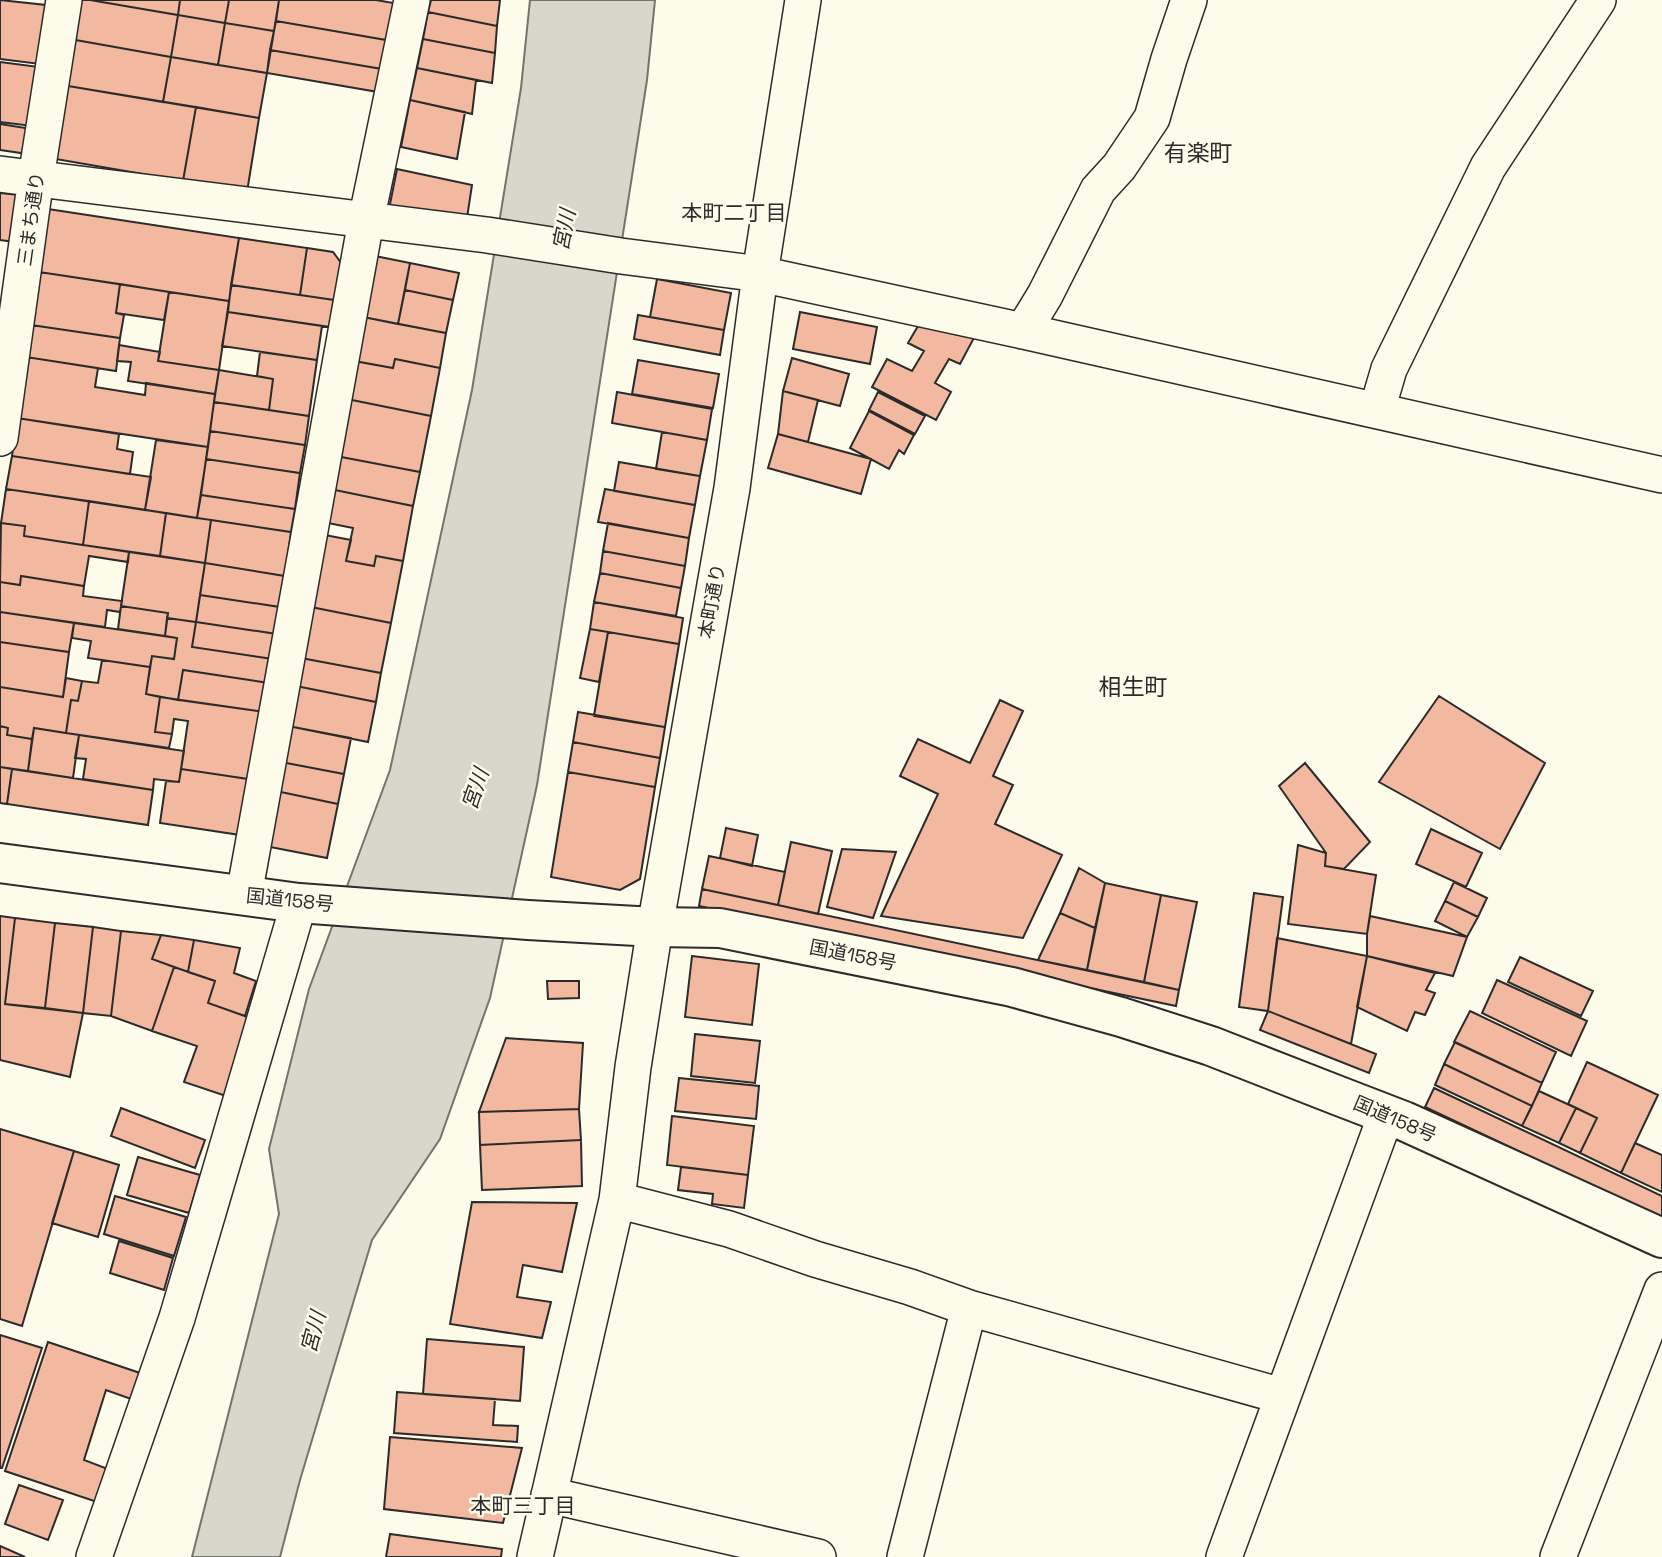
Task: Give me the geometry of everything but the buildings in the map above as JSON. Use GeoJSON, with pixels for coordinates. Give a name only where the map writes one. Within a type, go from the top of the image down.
{"type":"FeatureCollection","features":[{"type":"Feature","properties":{"kind":"highway","name":"国道158号"},"geometry":{"type":"LineString","coordinates":[[0,863],[312,904],[528,920],[720,928],[1012,987],[1121,1017],[1211,1046],[1404,1121],[1662,1238]]}},
{"type":"Feature","properties":{"kind":"street","name":"三まち通り"},"geometry":{"type":"LineString","coordinates":[[0,438],[64,0]]}},
{"type":"Feature","properties":{"kind":"street"},"geometry":{"type":"LineString","coordinates":[[244,895],[366,221],[412,0]]}},
{"type":"Feature","properties":{"kind":"street","name":"本町通り"},"geometry":{"type":"LineString","coordinates":[[535,1557],[617,1200],[633,1067],[655,927],[732,488],[760,274],[803,0]]}},
{"type":"Feature","properties":{"kind":"street"},"geometry":{"type":"LineString","coordinates":[[1023,331],[1045,295],[1098,190],[1119,167],[1152,118],[1189,0]]}},
{"type":"Feature","properties":{"kind":"street"},"geometry":{"type":"LineString","coordinates":[[1377,410],[1389,369],[1488,167],[1598,0]]}},
{"type":"Feature","properties":{"kind":"street"},"geometry":{"type":"LineString","coordinates":[[0,174],[487,234],[621,256],[760,274],[1662,475]]}},
{"type":"Feature","properties":{"kind":"street"},"geometry":{"type":"LineString","coordinates":[[94,1557],[177,1318],[312,904]]}},
{"type":"Feature","properties":{"kind":"street"},"geometry":{"type":"LineString","coordinates":[[1224,1557],[1386,1115]]}},
{"type":"Feature","properties":{"kind":"street"},"geometry":{"type":"LineString","coordinates":[[617,1200],[729,1230],[969,1308],[1282,1396]]}},
{"type":"Feature","properties":{"kind":"street"},"geometry":{"type":"LineString","coordinates":[[1558,1557],[1662,1290]]}},
{"type":"Feature","properties":{"kind":"street"},"geometry":{"type":"LineString","coordinates":[[905,1557],[969,1308]]}},
{"type":"Feature","properties":{"kind":"street"},"geometry":{"type":"LineString","coordinates":[[550,1495],[810,1556]]}},
{"type":"Feature","properties":{"kind":"water","name":"宮川"},"geometry":{"type":"Polygon","coordinates":[[[530,0],[655,0],[647,80],[537,785],[490,998],[440,1139],[372,1240],[300,1480],[280,1557],[192,1557],[279,1214],[269,1149],[309,989],[390,770],[472,390],[521,88],[530,0]]]}},
{"type":"Feature","properties":{"kind":"district","name":"有楽町"},"geometry":{"type":"Point","coordinates":[1198,153]}},
{"type":"Feature","properties":{"kind":"district","name":"本町二丁目"},"geometry":{"type":"Point","coordinates":[734,212]}},
{"type":"Feature","properties":{"kind":"district","name":"相生町"},"geometry":{"type":"Point","coordinates":[1133,687]}},
{"type":"Feature","properties":{"kind":"district","name":"本町三丁目"},"geometry":{"type":"Point","coordinates":[523,1505]}}]}
